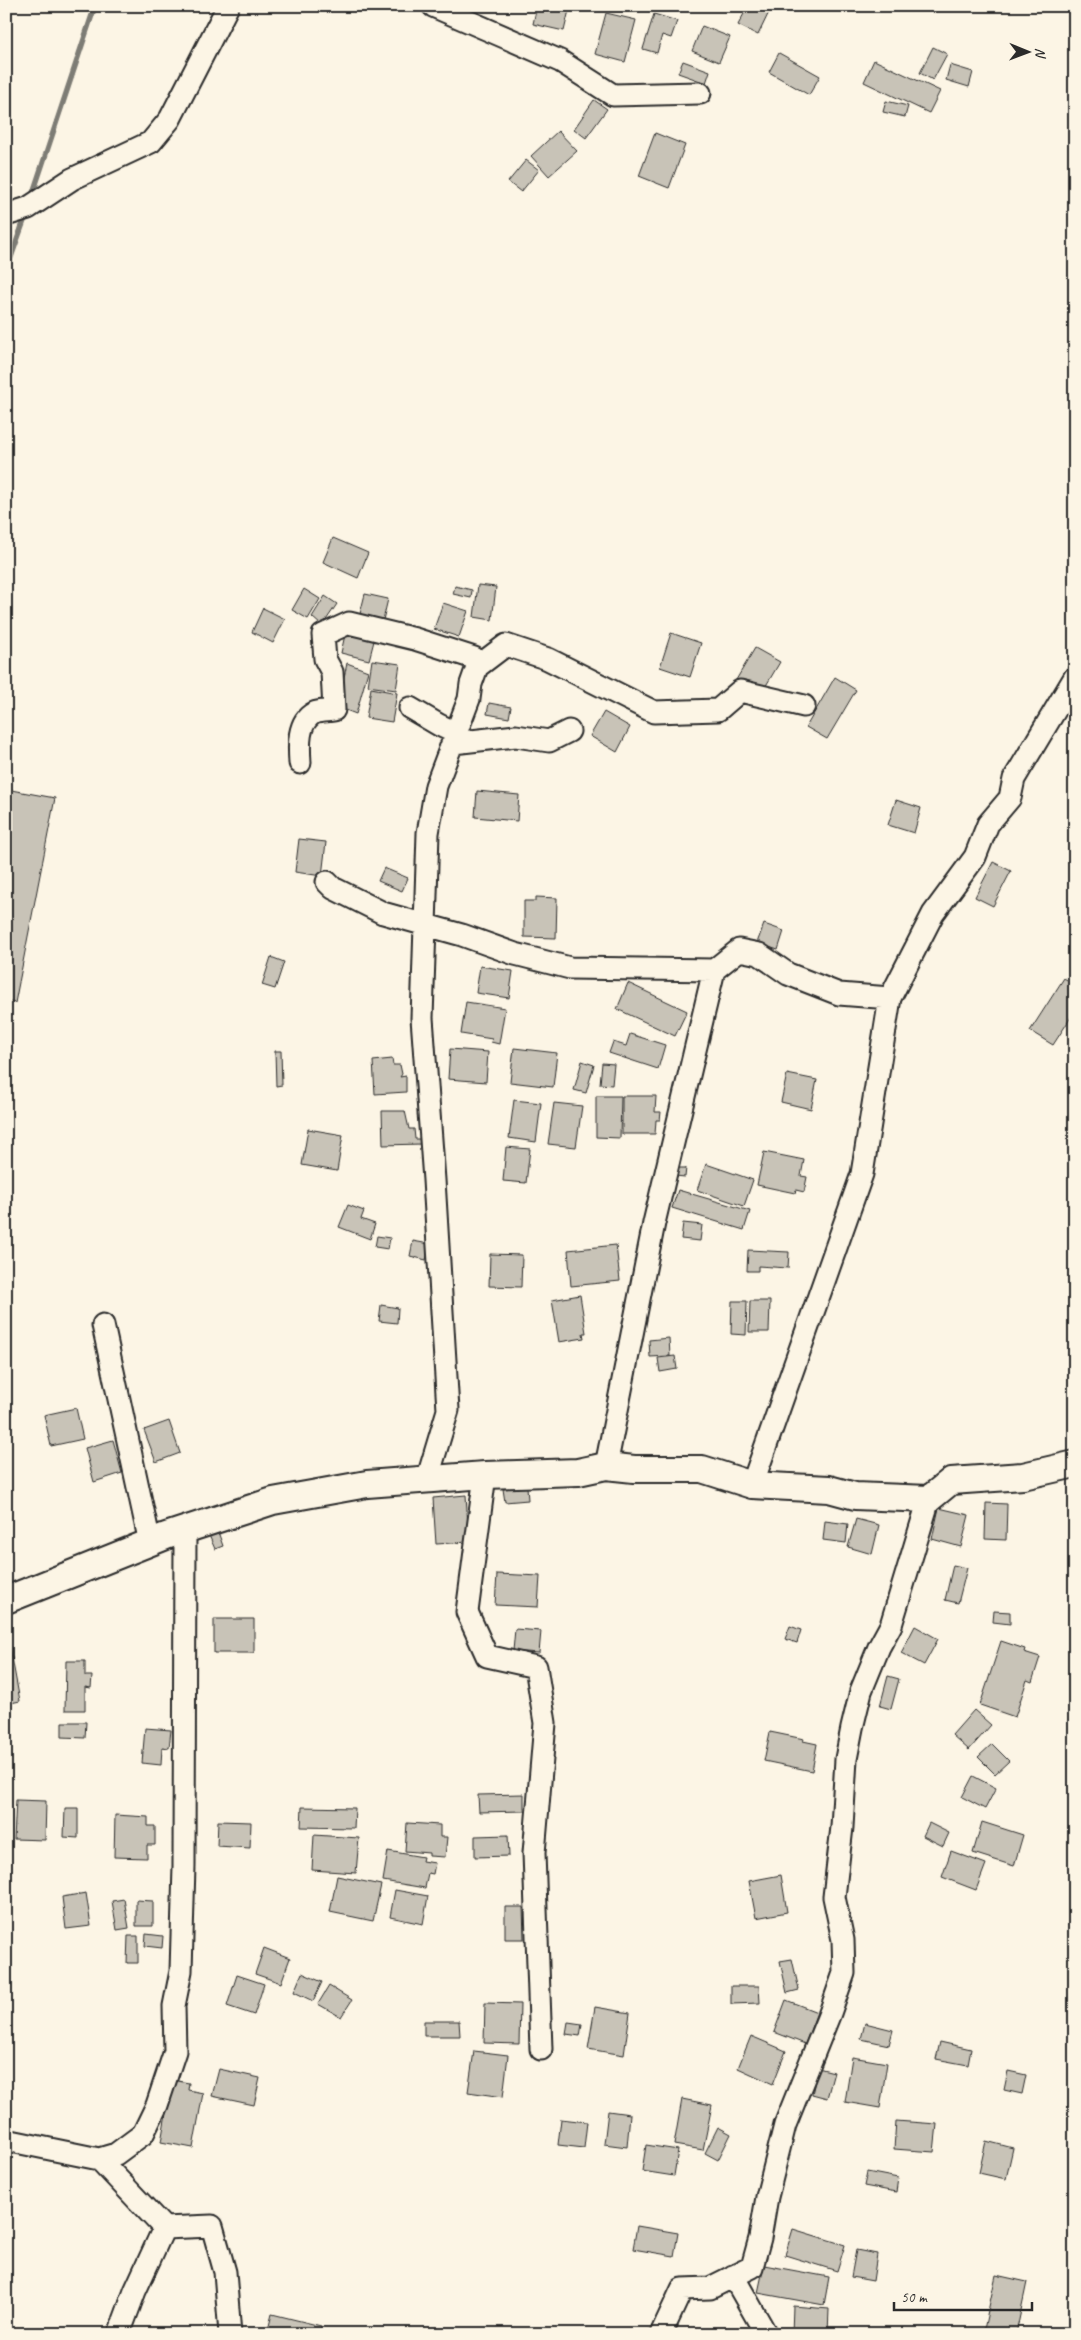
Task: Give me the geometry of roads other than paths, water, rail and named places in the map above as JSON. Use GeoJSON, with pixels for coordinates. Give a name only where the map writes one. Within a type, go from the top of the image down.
{"type":"FeatureCollection","features":[{"type":"Feature","properties":{"kind":"street"},"geometry":{"type":"LineString","coordinates":[[6,215],[28,208],[72,178],[151,142],[170,119],[228,6]]}},
{"type":"Feature","properties":{"kind":"street"},"geometry":{"type":"LineString","coordinates":[[434,6],[560,61],[613,95],[700,93]]}},
{"type":"Feature","properties":{"kind":"street"},"geometry":{"type":"LineString","coordinates":[[300,763],[298,742],[305,720],[315,712],[334,710],[332,672],[324,658],[323,635],[349,623],[415,639],[461,653],[474,658],[477,667]]}},
{"type":"Feature","properties":{"kind":"street"},"geometry":{"type":"LineString","coordinates":[[428,1480],[448,1410],[422,1018],[428,833],[436,786],[470,699],[471,684],[477,667],[506,645],[548,659],[654,712],[718,710],[740,691],[804,706]]}},
{"type":"Feature","properties":{"kind":"street"},"geometry":{"type":"LineString","coordinates":[[752,1485],[862,1174],[890,998],[933,914],[975,857],[988,824],[1010,798],[1014,780],[1075,677]]}},
{"type":"Feature","properties":{"kind":"street"},"geometry":{"type":"LineString","coordinates":[[410,708],[439,725],[455,738],[516,736],[550,741],[569,731]]}},
{"type":"Feature","properties":{"kind":"street"},"geometry":{"type":"LineString","coordinates":[[327,882],[333,888],[383,913],[425,924],[515,954],[570,968],[714,970]]}},
{"type":"Feature","properties":{"kind":"street"},"geometry":{"type":"LineString","coordinates":[[606,1466],[654,1223],[714,970],[739,950],[759,954],[788,974],[839,994],[890,998]]}},
{"type":"Feature","properties":{"kind":"street"},"geometry":{"type":"LineString","coordinates":[[103,1325],[150,1543]]}},
{"type":"Feature","properties":{"kind":"street"},"geometry":{"type":"LineString","coordinates":[[661,2334],[682,2289],[710,2288],[752,2268],[760,2238],[767,2196],[785,2125],[844,1974],[843,1940],[834,1897],[842,1826],[846,1759],[861,1691],[890,1625],[929,1499],[951,1482],[1023,1476],[1075,1464]]}},
{"type":"Feature","properties":{"kind":"street"},"geometry":{"type":"LineString","coordinates":[[6,1600],[185,1530],[273,1501],[367,1484],[485,1474],[578,1472],[606,1466],[634,1469],[702,1469],[752,1485],[829,1489],[855,1496],[929,1499]]}},
{"type":"Feature","properties":{"kind":"street"},"geometry":{"type":"LineString","coordinates":[[485,1474],[467,1612],[488,1656],[536,1667],[544,1723],[534,1853],[541,2049]]}},
{"type":"Feature","properties":{"kind":"street"},"geometry":{"type":"LineString","coordinates":[[6,2140],[99,2159],[116,2154],[143,2134],[157,2105],[175,2052],[174,2006],[181,1971],[184,1866],[185,1530]]}},
{"type":"Feature","properties":{"kind":"street"},"geometry":{"type":"LineString","coordinates":[[99,2159],[164,2228],[212,2226],[225,2272],[230,2334]]}},
{"type":"Feature","properties":{"kind":"street"},"geometry":{"type":"LineString","coordinates":[[119,2334],[135,2291],[164,2228]]}},
{"type":"Feature","properties":{"kind":"street"},"geometry":{"type":"LineString","coordinates":[[733,2276],[766,2334]]}},
{"type":"Feature","properties":{"kind":"waterway"},"geometry":{"type":"LineString","coordinates":[[31,199],[95,6]]}},
{"type":"Feature","properties":{"kind":"waterway"},"geometry":{"type":"LineString","coordinates":[[6,271],[26,215]]}}]}
